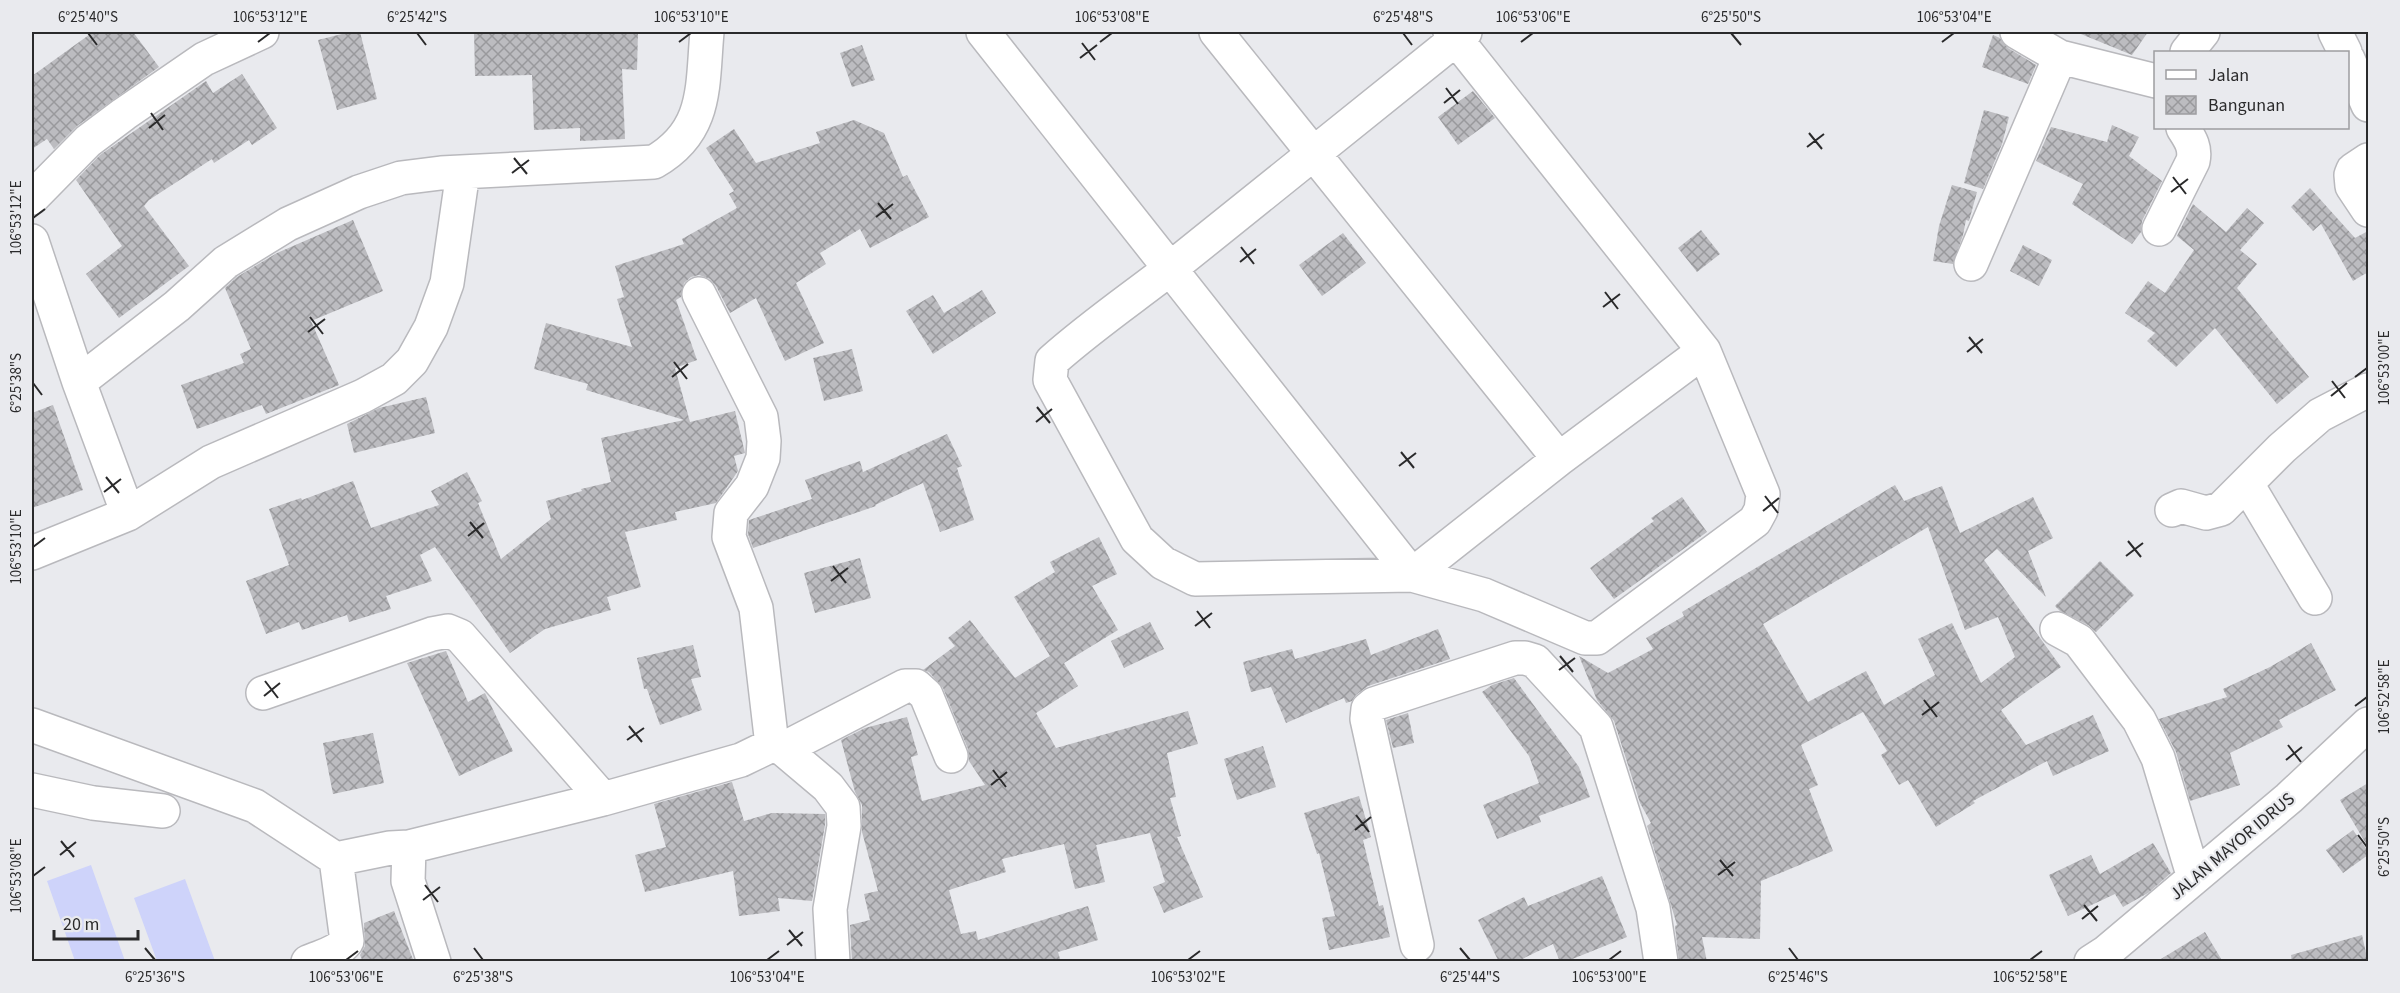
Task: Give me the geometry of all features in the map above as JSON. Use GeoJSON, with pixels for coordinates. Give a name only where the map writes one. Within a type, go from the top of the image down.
{"type":"FeatureCollection","features":[{"type":"Feature","properties":{"kind":"street"},"geometry":{"type":"LineString","coordinates":[[32,198],[88,141],[124,114],[204,59],[262,32]]}},
{"type":"Feature","properties":{"kind":"street"},"geometry":{"type":"LineString","coordinates":[[79,382],[177,306],[226,262],[288,224],[359,192],[402,178],[463,172],[654,162],[668,154],[692,127],[700,107],[706,32]]}},
{"type":"Feature","properties":{"kind":"street"},"geometry":{"type":"LineString","coordinates":[[983,32],[1412,575]]}},
{"type":"Feature","properties":{"kind":"street"},"geometry":{"type":"LineString","coordinates":[[1216,32],[1559,459]]}},
{"type":"Feature","properties":{"kind":"street"},"geometry":{"type":"LineString","coordinates":[[2016,32],[2060,57],[2154,80]]}},
{"type":"Feature","properties":{"kind":"street"},"geometry":{"type":"LineString","coordinates":[[2188,51],[2203,32]]}},
{"type":"Feature","properties":{"kind":"street"},"geometry":{"type":"LineString","coordinates":[[2335,32],[2344,51]]}},
{"type":"Feature","properties":{"kind":"street"},"geometry":{"type":"LineString","coordinates":[[1457,34],[1704,351],[1763,494],[1761,510],[1755,521],[1597,638],[1585,638],[1484,595],[1412,575],[1196,579],[1163,563],[1137,538],[1050,380],[1052,361],[1313,153],[1457,34]]}},
{"type":"Feature","properties":{"kind":"street"},"geometry":{"type":"LineString","coordinates":[[1971,264],[2060,57]]}},
{"type":"Feature","properties":{"kind":"street"},"geometry":{"type":"LineString","coordinates":[[2349,60],[2368,105]]}},
{"type":"Feature","properties":{"kind":"street"},"geometry":{"type":"LineString","coordinates":[[2159,229],[2193,161],[2195,152],[2193,143],[2184,129]]}},
{"type":"Feature","properties":{"kind":"street"},"geometry":{"type":"LineString","coordinates":[[2368,160],[2351,175],[2352,186],[2368,210]]}},
{"type":"Feature","properties":{"kind":"street"},"geometry":{"type":"LineString","coordinates":[[32,553],[128,514],[210,462],[363,396],[394,379],[412,361],[431,327],[447,283],[463,172]]}},
{"type":"Feature","properties":{"kind":"street"},"geometry":{"type":"LineString","coordinates":[[32,241],[79,382],[128,514]]}},
{"type":"Feature","properties":{"kind":"street"},"geometry":{"type":"LineString","coordinates":[[699,294],[761,417],[764,441],[762,458],[752,486],[731,513],[729,537],[756,608],[778,747],[828,787],[843,807],[844,826],[830,909],[833,962]]}},
{"type":"Feature","properties":{"kind":"street"},"geometry":{"type":"LineString","coordinates":[[1412,575],[1559,459],[1704,351]]}},
{"type":"Feature","properties":{"kind":"street"},"geometry":{"type":"LineString","coordinates":[[2172,510],[2181,506],[2206,513],[2221,509],[2282,448],[2320,415],[2368,390]]}},
{"type":"Feature","properties":{"kind":"street"},"geometry":{"type":"LineString","coordinates":[[2247,484],[2315,598]]}},
{"type":"Feature","properties":{"kind":"street"},"geometry":{"type":"LineString","coordinates":[[2057,629],[2079,641],[2139,720],[2158,758],[2194,878]]}},
{"type":"Feature","properties":{"kind":"street"},"geometry":{"type":"LineString","coordinates":[[263,693],[432,634],[448,631],[460,636],[603,800]]}},
{"type":"Feature","properties":{"kind":"street"},"geometry":{"type":"LineString","coordinates":[[1417,945],[1367,719],[1368,709],[1374,705],[1515,658],[1525,658],[1534,662],[1596,727],[1653,908],[1661,962]]}},
{"type":"Feature","properties":{"kind":"street"},"geometry":{"type":"LineString","coordinates":[[32,725],[255,806],[336,859],[390,848],[410,847],[603,800],[741,759],[778,747],[905,686],[916,686],[926,694],[951,756]]}},
{"type":"Feature","properties":{"kind":"street","name":"JALAN MAYOR IDRUS"},"geometry":{"type":"LineString","coordinates":[[2091,962],[2289,798],[2368,724]]}},
{"type":"Feature","properties":{"kind":"street"},"geometry":{"type":"LineString","coordinates":[[32,790],[93,803],[163,811]]}},
{"type":"Feature","properties":{"kind":"street"},"geometry":{"type":"LineString","coordinates":[[410,847],[408,881],[434,962]]}},
{"type":"Feature","properties":{"kind":"street"},"geometry":{"type":"LineString","coordinates":[[308,962],[335,952],[347,941],[336,859]]}},
{"type":"Feature","properties":{"kind":"shaded area"},"geometry":{"type":"Polygon","coordinates":[[[91,865],[125,961],[75,961],[47,881],[91,865]]]}},
{"type":"Feature","properties":{"kind":"shaded area"},"geometry":{"type":"Polygon","coordinates":[[[185,879],[215,961],[157,961],[134,898],[185,879]]]}},
{"type":"Feature","properties":{"kind":"building"},"geometry":{"type":"Polygon","coordinates":[[[93,32],[133,32],[159,67],[77,126],[54,149],[47,139],[32,149],[32,76],[93,32]]]}},
{"type":"Feature","properties":{"kind":"building"},"geometry":{"type":"Polygon","coordinates":[[[350,32],[360,32],[377,99],[337,110],[318,40],[350,32]]]}},
{"type":"Feature","properties":{"kind":"building"},"geometry":{"type":"Polygon","coordinates":[[[474,32],[638,32],[637,70],[622,69],[625,139],[580,141],[580,128],[534,130],[532,75],[475,76],[474,32]]]}},
{"type":"Feature","properties":{"kind":"building"},"geometry":{"type":"Polygon","coordinates":[[[2076,32],[2148,32],[2132,55],[2076,32]]]}},
{"type":"Feature","properties":{"kind":"building"},"geometry":{"type":"Polygon","coordinates":[[[1993,35],[2000,38],[2008,48],[2036,65],[2028,84],[1982,67],[1993,35]]]}},
{"type":"Feature","properties":{"kind":"building"},"geometry":{"type":"Polygon","coordinates":[[[862,45],[875,80],[852,87],[840,53],[862,45]]]}},
{"type":"Feature","properties":{"kind":"building"},"geometry":{"type":"Polygon","coordinates":[[[242,74],[277,128],[252,145],[249,140],[214,163],[212,159],[149,200],[144,206],[189,266],[119,318],[86,274],[122,246],[76,180],[100,155],[206,81],[213,93],[242,74]]]}},
{"type":"Feature","properties":{"kind":"building"},"geometry":{"type":"Polygon","coordinates":[[[1473,91],[1495,118],[1458,145],[1438,117],[1473,91]]]}},
{"type":"Feature","properties":{"kind":"building"},"geometry":{"type":"Polygon","coordinates":[[[1984,110],[2009,117],[2002,144],[1983,189],[1964,183],[1984,110]]]}},
{"type":"Feature","properties":{"kind":"building"},"geometry":{"type":"Polygon","coordinates":[[[854,120],[884,133],[903,177],[907,175],[929,217],[870,248],[860,229],[820,253],[826,264],[796,283],[824,343],[785,361],[756,298],[730,313],[710,279],[699,275],[691,277],[684,283],[681,297],[676,300],[697,360],[675,368],[690,422],[735,411],[745,453],[734,456],[738,471],[716,503],[675,512],[677,520],[625,532],[641,587],[607,597],[611,610],[545,629],[510,653],[435,547],[420,555],[432,581],[386,596],[391,609],[349,622],[347,615],[302,630],[299,622],[266,634],[246,581],[289,565],[269,509],[301,498],[302,500],[353,481],[371,528],[439,505],[431,491],[467,472],[482,501],[478,503],[501,559],[551,519],[546,501],[611,482],[601,438],[684,420],[586,390],[588,384],[534,369],[546,323],[632,347],[617,299],[624,297],[615,266],[684,244],[682,239],[737,208],[729,194],[734,191],[706,148],[734,129],[756,163],[820,143],[816,132],[854,120]]]}},
{"type":"Feature","properties":{"kind":"building"},"geometry":{"type":"Polygon","coordinates":[[[2112,125],[2139,137],[2129,156],[2162,181],[2142,221],[2141,232],[2132,244],[2072,204],[2083,184],[2036,161],[2051,127],[2107,142],[2112,125]]]}},
{"type":"Feature","properties":{"kind":"building"},"geometry":{"type":"Polygon","coordinates":[[[1952,185],[1977,192],[1953,264],[1933,261],[1939,226],[1952,185]]]}},
{"type":"Feature","properties":{"kind":"building"},"geometry":{"type":"Polygon","coordinates":[[[2310,188],[2355,238],[2368,231],[2368,272],[2353,281],[2321,224],[2313,231],[2291,207],[2310,188]]]}},
{"type":"Feature","properties":{"kind":"building"},"geometry":{"type":"Polygon","coordinates":[[[2193,204],[2226,232],[2247,208],[2264,223],[2240,250],[2257,264],[2237,288],[2309,377],[2277,404],[2215,328],[2176,367],[2147,341],[2155,333],[2125,313],[2148,281],[2165,293],[2194,250],[2177,236],[2193,204]]]}},
{"type":"Feature","properties":{"kind":"building"},"geometry":{"type":"Polygon","coordinates":[[[353,220],[383,291],[311,321],[339,385],[266,414],[262,405],[197,429],[181,385],[244,363],[240,354],[251,349],[225,288],[237,277],[277,253],[353,220]]]}},
{"type":"Feature","properties":{"kind":"building"},"geometry":{"type":"Polygon","coordinates":[[[1701,230],[1720,254],[1697,272],[1678,248],[1701,230]]]}},
{"type":"Feature","properties":{"kind":"building"},"geometry":{"type":"Polygon","coordinates":[[[1343,233],[1366,263],[1322,296],[1299,265],[1343,233]]]}},
{"type":"Feature","properties":{"kind":"building"},"geometry":{"type":"Polygon","coordinates":[[[2023,245],[2052,260],[2039,286],[2010,271],[2023,245]]]}},
{"type":"Feature","properties":{"kind":"building"},"geometry":{"type":"Polygon","coordinates":[[[982,290],[996,313],[933,354],[906,311],[933,295],[944,313],[982,290]]]}},
{"type":"Feature","properties":{"kind":"building"},"geometry":{"type":"Polygon","coordinates":[[[852,349],[863,391],[824,401],[813,358],[852,349]]]}},
{"type":"Feature","properties":{"kind":"building"},"geometry":{"type":"Polygon","coordinates":[[[426,397],[435,433],[354,453],[347,424],[379,408],[426,397]]]}},
{"type":"Feature","properties":{"kind":"building"},"geometry":{"type":"Polygon","coordinates":[[[53,405],[83,490],[32,508],[32,413],[53,405]]]}},
{"type":"Feature","properties":{"kind":"building"},"geometry":{"type":"Polygon","coordinates":[[[947,434],[962,466],[957,468],[974,520],[940,532],[923,483],[876,506],[753,548],[748,534],[749,520],[812,499],[805,480],[860,461],[863,472],[947,434]]]}},
{"type":"Feature","properties":{"kind":"building"},"geometry":{"type":"Polygon","coordinates":[[[1895,485],[1904,501],[1942,486],[1960,533],[2033,497],[2053,538],[2028,551],[2046,597],[1997,549],[1984,560],[2061,667],[2001,710],[2026,745],[2093,715],[2109,751],[2053,776],[2047,761],[1973,801],[1975,803],[1936,827],[1908,780],[1899,785],[1881,755],[1887,751],[1863,712],[1801,745],[1818,785],[1809,789],[1833,851],[1761,881],[1760,939],[1702,937],[1707,962],[1679,962],[1675,926],[1677,925],[1647,826],[1651,823],[1640,803],[1614,721],[1597,700],[1579,656],[1608,673],[1653,649],[1646,638],[1684,616],[1682,612],[1895,485]],[[1928,527],[1763,624],[1808,702],[1866,671],[1884,705],[1935,675],[1918,639],[1952,623],[1981,683],[2015,657],[1998,617],[1965,630],[1928,527]]]}},
{"type":"Feature","properties":{"kind":"building"},"geometry":{"type":"Polygon","coordinates":[[[1682,497],[1707,532],[1614,599],[1590,568],[1654,521],[1651,518],[1682,497]]]}},
{"type":"Feature","properties":{"kind":"building"},"geometry":{"type":"Polygon","coordinates":[[[1099,537],[1117,574],[1092,586],[1118,630],[1064,663],[1078,686],[1036,713],[1056,748],[1188,711],[1198,744],[1167,753],[1176,797],[1170,798],[1181,836],[1177,837],[1203,897],[1164,913],[1153,887],[1165,882],[1150,833],[1096,845],[1105,882],[1075,889],[1064,844],[1002,859],[1006,872],[949,890],[961,934],[976,931],[978,940],[1088,906],[1098,940],[1058,952],[1061,962],[852,962],[850,925],[870,920],[864,894],[878,891],[862,832],[862,805],[855,792],[841,740],[865,728],[907,717],[918,755],[911,757],[922,801],[985,785],[969,761],[968,749],[943,688],[929,672],[923,670],[955,646],[948,638],[970,620],[1015,678],[1050,656],[1014,597],[1055,572],[1050,562],[1099,537]]]}},
{"type":"Feature","properties":{"kind":"building"},"geometry":{"type":"Polygon","coordinates":[[[860,558],[871,598],[815,613],[804,573],[860,558]]]}},
{"type":"Feature","properties":{"kind":"building"},"geometry":{"type":"Polygon","coordinates":[[[2100,561],[2134,595],[2096,632],[2055,606],[2100,561]]]}},
{"type":"Feature","properties":{"kind":"building"},"geometry":{"type":"Polygon","coordinates":[[[1150,622],[1164,649],[1124,668],[1111,641],[1150,622]]]}},
{"type":"Feature","properties":{"kind":"building"},"geometry":{"type":"Polygon","coordinates":[[[1438,629],[1450,659],[1368,686],[1352,701],[1346,703],[1344,698],[1286,723],[1271,687],[1251,692],[1243,662],[1292,649],[1295,659],[1366,639],[1371,655],[1438,629]]]}},
{"type":"Feature","properties":{"kind":"building"},"geometry":{"type":"Polygon","coordinates":[[[2311,643],[2336,690],[2279,720],[2283,727],[2230,753],[2240,785],[2190,801],[2176,752],[2159,719],[2227,697],[2223,689],[2270,667],[2311,643]]]}},
{"type":"Feature","properties":{"kind":"building"},"geometry":{"type":"Polygon","coordinates":[[[693,645],[701,677],[691,679],[702,710],[660,725],[647,689],[644,689],[637,658],[693,645]]]}},
{"type":"Feature","properties":{"kind":"building"},"geometry":{"type":"Polygon","coordinates":[[[446,651],[468,702],[485,693],[513,751],[459,776],[407,663],[446,651]]]}},
{"type":"Feature","properties":{"kind":"building"},"geometry":{"type":"Polygon","coordinates":[[[1514,678],[1579,767],[1590,797],[1539,816],[1541,822],[1497,839],[1483,805],[1539,783],[1529,756],[1482,692],[1492,685],[1514,678]]]}},
{"type":"Feature","properties":{"kind":"building"},"geometry":{"type":"Polygon","coordinates":[[[1408,713],[1414,743],[1393,748],[1386,720],[1408,713]]]}},
{"type":"Feature","properties":{"kind":"building"},"geometry":{"type":"Polygon","coordinates":[[[373,733],[384,783],[333,794],[323,743],[373,733]]]}},
{"type":"Feature","properties":{"kind":"building"},"geometry":{"type":"Polygon","coordinates":[[[1263,746],[1276,787],[1237,800],[1224,759],[1263,746]]]}},
{"type":"Feature","properties":{"kind":"building"},"geometry":{"type":"Polygon","coordinates":[[[732,782],[744,821],[772,813],[825,814],[812,901],[778,898],[780,911],[739,916],[733,871],[645,892],[635,855],[666,847],[654,804],[732,782]]]}},
{"type":"Feature","properties":{"kind":"building"},"geometry":{"type":"Polygon","coordinates":[[[2368,783],[2368,847],[2340,800],[2368,783]]]}},
{"type":"Feature","properties":{"kind":"building"},"geometry":{"type":"Polygon","coordinates":[[[1359,796],[1371,837],[1363,840],[1379,906],[1383,905],[1390,937],[1329,950],[1322,918],[1335,916],[1319,853],[1317,854],[1304,813],[1359,796]]]}},
{"type":"Feature","properties":{"kind":"building"},"geometry":{"type":"Polygon","coordinates":[[[2353,830],[2368,851],[2368,855],[2343,873],[2326,850],[2353,830]]]}},
{"type":"Feature","properties":{"kind":"building"},"geometry":{"type":"Polygon","coordinates":[[[2153,843],[2171,873],[2148,893],[2123,907],[2115,894],[2068,916],[2049,875],[2091,855],[2100,874],[2153,843]]]}},
{"type":"Feature","properties":{"kind":"building"},"geometry":{"type":"Polygon","coordinates":[[[1602,876],[1627,937],[1565,962],[1560,962],[1553,944],[1516,962],[1499,962],[1478,920],[1524,897],[1528,906],[1602,876]]]}},
{"type":"Feature","properties":{"kind":"building"},"geometry":{"type":"Polygon","coordinates":[[[394,911],[414,962],[363,962],[360,955],[365,946],[364,923],[394,911]]]}},
{"type":"Feature","properties":{"kind":"building"},"geometry":{"type":"Polygon","coordinates":[[[2205,932],[2223,962],[2156,962],[2205,932]]]}},
{"type":"Feature","properties":{"kind":"building"},"geometry":{"type":"Polygon","coordinates":[[[2362,935],[2368,962],[2292,962],[2291,955],[2362,935]]]}}]}
